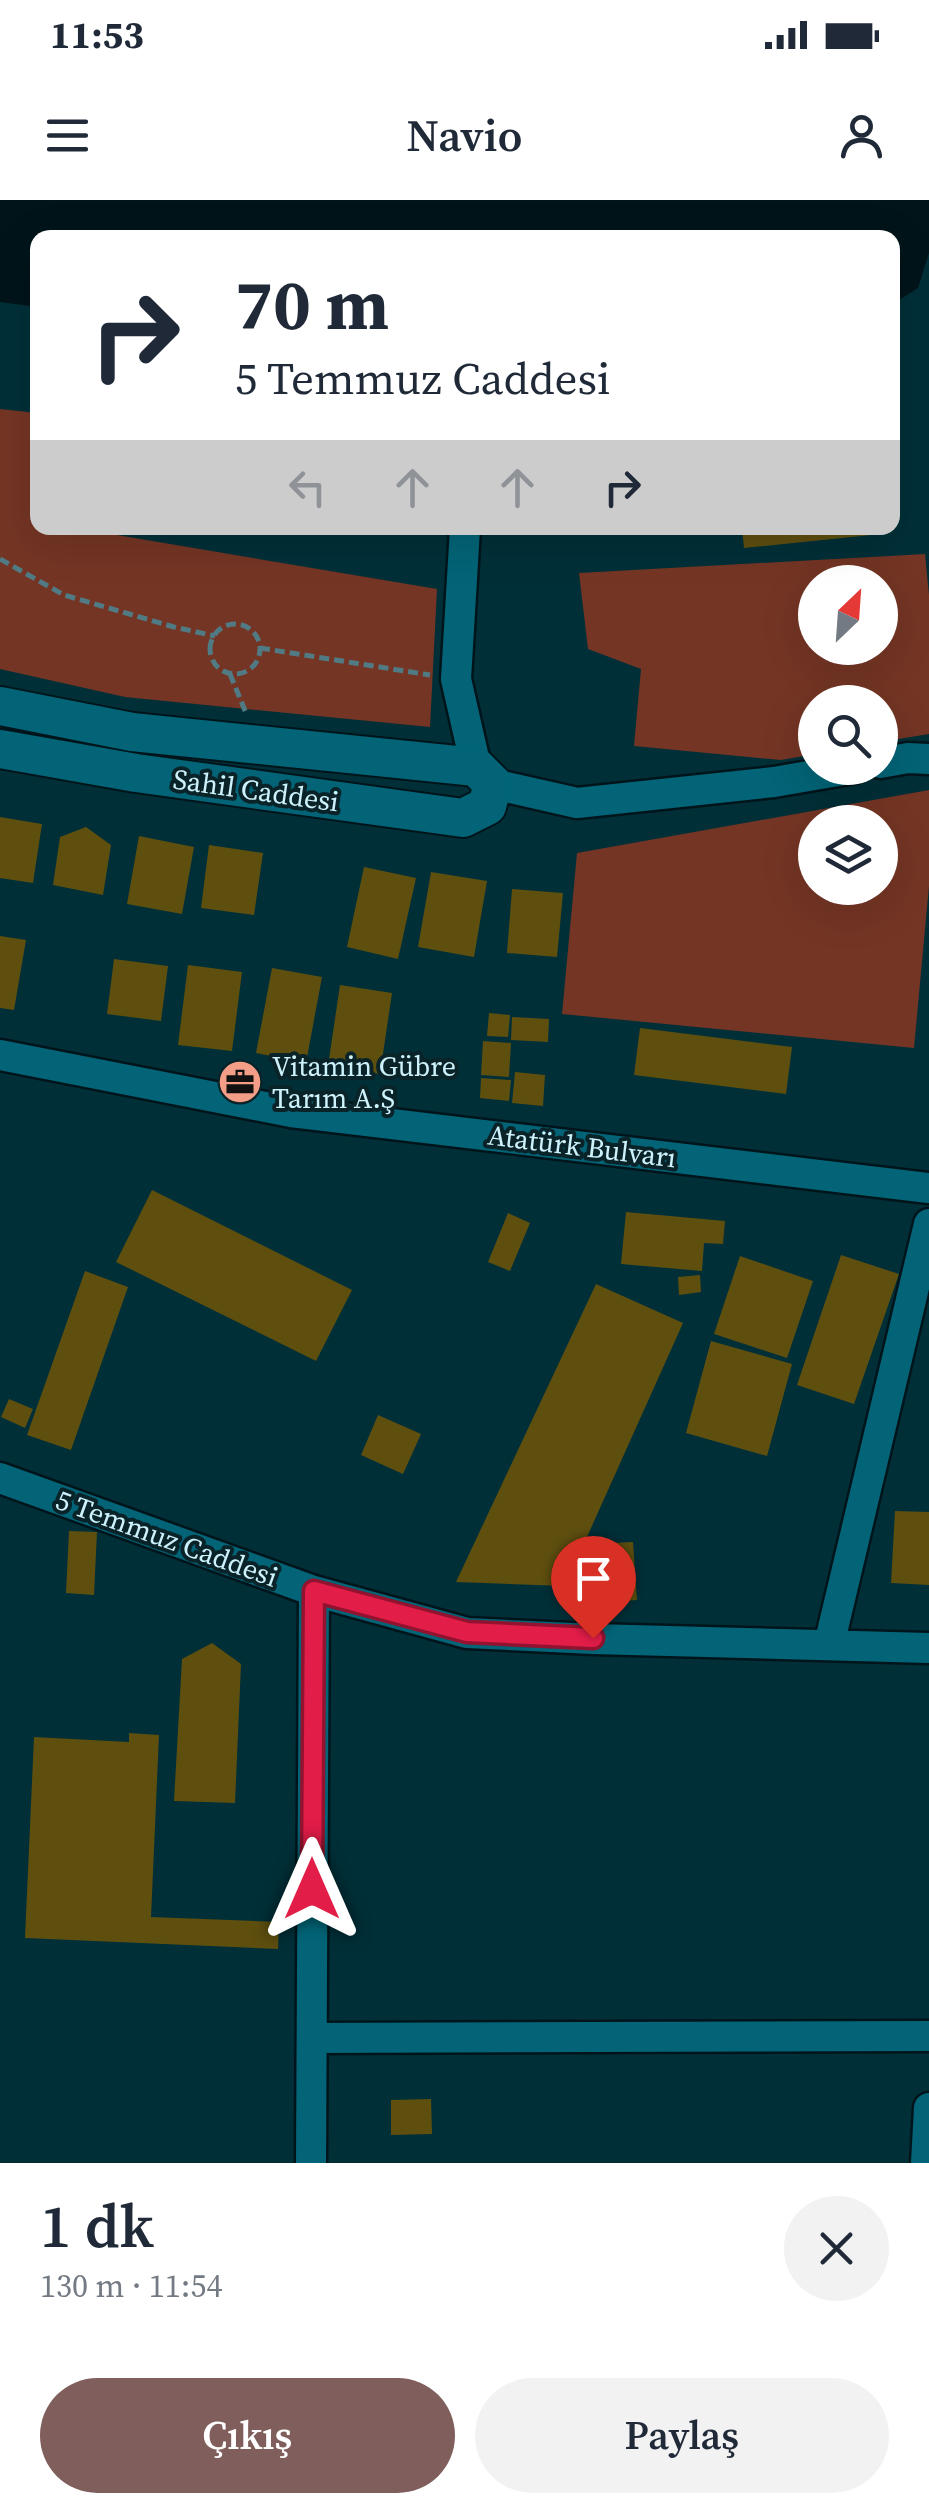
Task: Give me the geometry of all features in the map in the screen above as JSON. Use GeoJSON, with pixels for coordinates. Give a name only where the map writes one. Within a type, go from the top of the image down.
{"type":"FeatureCollection","features":[{"type":"Feature","properties":{"kind":"street"},"geometry":{"type":"LineString","coordinates":[[466,535],[456,679],[485,776]]}},
{"type":"Feature","properties":{"kind":"street","name":"Sahil Caddesi"},"geometry":{"type":"LineString","coordinates":[[0,706],[132,732],[485,776],[576,803],[798,778]]}},
{"type":"Feature","properties":{"kind":"street","name":"Sahil Caddesi"},"geometry":{"type":"LineString","coordinates":[[0,749],[136,773],[462,818],[487,806],[485,776]]}},
{"type":"Feature","properties":{"kind":"street"},"geometry":{"type":"LineString","coordinates":[[898,760],[929,759]]}},
{"type":"Feature","properties":{"kind":"street","name":"Atatürk Bulvarı"},"geometry":{"type":"LineString","coordinates":[[0,1055],[291,1112],[929,1188]]}},
{"type":"Feature","properties":{"kind":"street"},"geometry":{"type":"LineString","coordinates":[[830,1645],[929,1224]]}},
{"type":"Feature","properties":{"kind":"street","name":"5 Temmuz Caddesi"},"geometry":{"type":"LineString","coordinates":[[0,1478],[314,1591],[467,1632],[929,1648]]}},
{"type":"Feature","properties":{"kind":"street"},"geometry":{"type":"LineString","coordinates":[[311,2163],[314,1591]]}},
{"type":"Feature","properties":{"kind":"street"},"geometry":{"type":"LineString","coordinates":[[312,2038],[929,2036]]}},
{"type":"Feature","properties":{"kind":"street"},"geometry":{"type":"LineString","coordinates":[[926,2163],[929,2108]]}},
{"type":"Feature","properties":{"kind":"path"},"geometry":{"type":"LineString","coordinates":[[0,558],[64,595],[215,636]]}},
{"type":"Feature","properties":{"kind":"path"},"geometry":{"type":"LineString","coordinates":[[245,626],[257,638],[260,648],[252,668],[230,674],[212,659],[211,643],[220,630],[245,626]]}},
{"type":"Feature","properties":{"kind":"path"},"geometry":{"type":"LineString","coordinates":[[260,648],[456,679]]}},
{"type":"Feature","properties":{"kind":"shaded area"},"geometry":{"type":"Polygon","coordinates":[[[0,200],[929,200],[929,253],[918,288],[900,300],[900,230],[30,230],[30,306],[0,302],[0,200]]]}},
{"type":"Feature","properties":{"kind":"shaded area"},"geometry":{"type":"Polygon","coordinates":[[[0,409],[30,412],[30,535],[117,535],[437,589],[430,727],[125,697],[0,669],[0,409]]]}},
{"type":"Feature","properties":{"kind":"shaded area"},"geometry":{"type":"Polygon","coordinates":[[[925,554],[929,595],[929,734],[898,739],[898,685],[798,685],[798,757],[781,760],[634,746],[641,669],[588,649],[579,573],[925,554]]]}},
{"type":"Feature","properties":{"kind":"shaded area"},"geometry":{"type":"Polygon","coordinates":[[[929,790],[929,886],[914,1048],[562,1014],[577,853],[798,813],[798,905],[898,905],[898,805],[845,805],[929,790]]]}},
{"type":"Feature","properties":{"kind":"building"},"geometry":{"type":"Polygon","coordinates":[[[743,535],[871,535],[744,548],[743,535]]]}},
{"type":"Feature","properties":{"kind":"building"},"geometry":{"type":"Polygon","coordinates":[[[0,817],[42,824],[33,883],[0,878],[0,817]]]}},
{"type":"Feature","properties":{"kind":"building"},"geometry":{"type":"Polygon","coordinates":[[[86,827],[111,845],[103,895],[53,885],[60,837],[86,827]]]}},
{"type":"Feature","properties":{"kind":"building"},"geometry":{"type":"Polygon","coordinates":[[[139,836],[194,847],[182,914],[127,904],[139,836]]]}},
{"type":"Feature","properties":{"kind":"building"},"geometry":{"type":"Polygon","coordinates":[[[209,845],[263,853],[254,915],[201,908],[209,845]]]}},
{"type":"Feature","properties":{"kind":"building"},"geometry":{"type":"Polygon","coordinates":[[[364,867],[416,878],[398,959],[347,947],[364,867]]]}},
{"type":"Feature","properties":{"kind":"building"},"geometry":{"type":"Polygon","coordinates":[[[431,872],[487,881],[474,957],[418,947],[431,872]]]}},
{"type":"Feature","properties":{"kind":"building"},"geometry":{"type":"Polygon","coordinates":[[[512,889],[563,893],[557,957],[507,953],[512,889]]]}},
{"type":"Feature","properties":{"kind":"building"},"geometry":{"type":"Polygon","coordinates":[[[0,936],[26,940],[14,1010],[0,1008],[0,936]]]}},
{"type":"Feature","properties":{"kind":"building"},"geometry":{"type":"Polygon","coordinates":[[[114,959],[168,966],[161,1021],[107,1014],[114,959]]]}},
{"type":"Feature","properties":{"kind":"building"},"geometry":{"type":"Polygon","coordinates":[[[188,965],[242,972],[232,1051],[178,1045],[188,965]]]}},
{"type":"Feature","properties":{"kind":"building"},"geometry":{"type":"Polygon","coordinates":[[[272,968],[322,977],[306,1063],[256,1053],[272,968]]]}},
{"type":"Feature","properties":{"kind":"building"},"geometry":{"type":"Polygon","coordinates":[[[340,985],[392,993],[380,1074],[328,1066],[340,985]]]}},
{"type":"Feature","properties":{"kind":"building"},"geometry":{"type":"Polygon","coordinates":[[[489,1013],[510,1015],[508,1037],[487,1036],[489,1013]]]}},
{"type":"Feature","properties":{"kind":"building"},"geometry":{"type":"Polygon","coordinates":[[[512,1017],[549,1019],[548,1042],[511,1040],[512,1017]]]}},
{"type":"Feature","properties":{"kind":"building"},"geometry":{"type":"Polygon","coordinates":[[[640,1028],[792,1047],[786,1094],[634,1075],[640,1028]]]}},
{"type":"Feature","properties":{"kind":"building"},"geometry":{"type":"Polygon","coordinates":[[[483,1041],[511,1043],[509,1077],[481,1075],[483,1041]]]}},
{"type":"Feature","properties":{"kind":"building"},"geometry":{"type":"Polygon","coordinates":[[[515,1072],[545,1075],[543,1106],[512,1103],[515,1072]]]}},
{"type":"Feature","properties":{"kind":"building"},"geometry":{"type":"Polygon","coordinates":[[[481,1078],[511,1080],[509,1101],[480,1098],[481,1078]]]}},
{"type":"Feature","properties":{"kind":"building"},"geometry":{"type":"Polygon","coordinates":[[[152,1190],[352,1290],[316,1361],[116,1262],[152,1190]]]}},
{"type":"Feature","properties":{"kind":"building"},"geometry":{"type":"Polygon","coordinates":[[[626,1212],[725,1221],[723,1244],[704,1243],[702,1271],[621,1264],[626,1212]]]}},
{"type":"Feature","properties":{"kind":"building"},"geometry":{"type":"Polygon","coordinates":[[[508,1213],[530,1223],[510,1271],[488,1262],[508,1213]]]}},
{"type":"Feature","properties":{"kind":"building"},"geometry":{"type":"Polygon","coordinates":[[[841,1255],[899,1274],[854,1404],[797,1385],[841,1255]]]}},
{"type":"Feature","properties":{"kind":"building"},"geometry":{"type":"Polygon","coordinates":[[[740,1256],[813,1281],[787,1358],[714,1334],[740,1256]]]}},
{"type":"Feature","properties":{"kind":"building"},"geometry":{"type":"Polygon","coordinates":[[[85,1271],[128,1287],[71,1450],[27,1435],[85,1271]]]}},
{"type":"Feature","properties":{"kind":"building"},"geometry":{"type":"Polygon","coordinates":[[[700,1275],[701,1292],[679,1295],[678,1277],[700,1275]]]}},
{"type":"Feature","properties":{"kind":"building"},"geometry":{"type":"Polygon","coordinates":[[[596,1284],[683,1323],[565,1586],[456,1582],[596,1284]]]}},
{"type":"Feature","properties":{"kind":"building"},"geometry":{"type":"Polygon","coordinates":[[[711,1341],[792,1364],[767,1456],[686,1433],[711,1341]]]}},
{"type":"Feature","properties":{"kind":"building"},"geometry":{"type":"Polygon","coordinates":[[[9,1399],[33,1409],[25,1428],[1,1417],[9,1399]]]}},
{"type":"Feature","properties":{"kind":"building"},"geometry":{"type":"Polygon","coordinates":[[[378,1415],[421,1434],[403,1474],[361,1455],[378,1415]]]}},
{"type":"Feature","properties":{"kind":"building"},"geometry":{"type":"Polygon","coordinates":[[[895,1511],[929,1512],[929,1585],[891,1583],[895,1511]]]}},
{"type":"Feature","properties":{"kind":"building"},"geometry":{"type":"Polygon","coordinates":[[[69,1531],[97,1532],[94,1595],[66,1593],[69,1531]]]}},
{"type":"Feature","properties":{"kind":"building"},"geometry":{"type":"Polygon","coordinates":[[[633,1542],[637,1600],[597,1603],[593,1544],[633,1542]]]}},
{"type":"Feature","properties":{"kind":"building"},"geometry":{"type":"Polygon","coordinates":[[[212,1643],[241,1664],[235,1803],[174,1801],[182,1659],[212,1643]]]}},
{"type":"Feature","properties":{"kind":"building"},"geometry":{"type":"Polygon","coordinates":[[[129,1733],[159,1735],[151,1917],[279,1922],[278,1949],[25,1938],[34,1737],[129,1742],[129,1733]]]}},
{"type":"Feature","properties":{"kind":"building"},"geometry":{"type":"Polygon","coordinates":[[[431,2099],[432,2134],[391,2135],[391,2100],[431,2099]]]}},
{"type":"Feature","properties":{"kind":"place","name":"Vitamin Gübre Tarım A.Ş"},"geometry":{"type":"Point","coordinates":[240,1082]}},
{"type":"Feature","properties":{"kind":"route"},"geometry":{"type":"LineString","coordinates":[[312,1889],[314,1591],[467,1632],[593,1638]]}}]}
